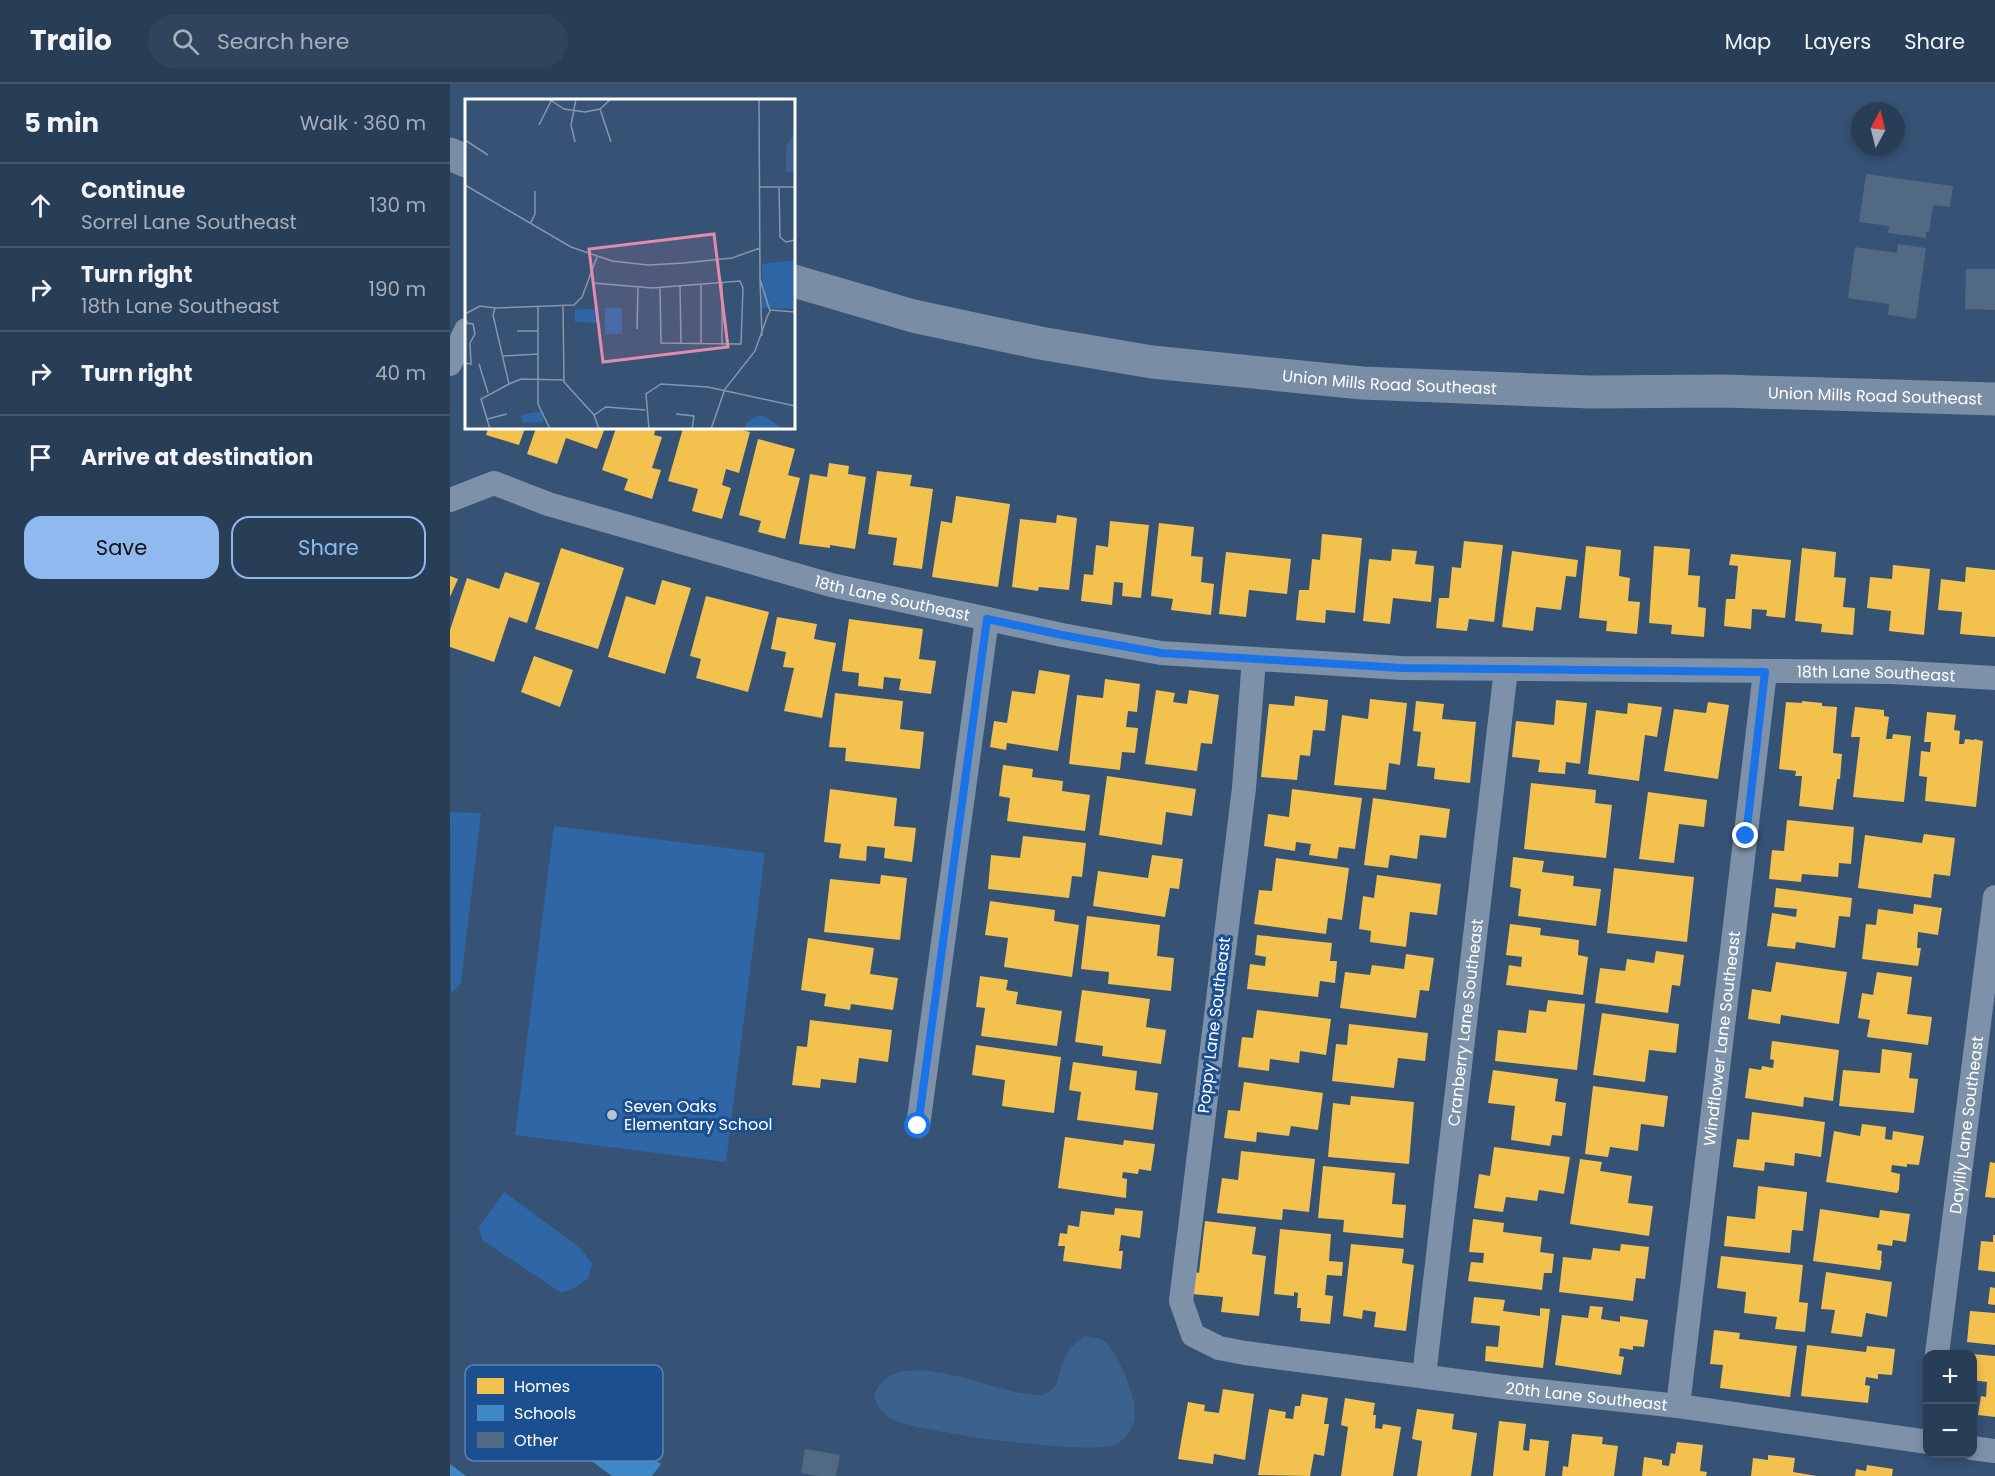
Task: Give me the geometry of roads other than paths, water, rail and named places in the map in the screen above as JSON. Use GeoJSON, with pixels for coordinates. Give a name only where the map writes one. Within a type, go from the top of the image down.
{"type":"FeatureCollection","features":[{"type":"Feature","properties":{"kind":"street"},"geometry":{"type":"LineString","coordinates":[[450,154],[465,161]]}},
{"type":"Feature","properties":{"kind":"street","name":"Union Mills Road Southeast"},"geometry":{"type":"LineString","coordinates":[[795,281],[913,316],[1040,343],[1152,362],[1362,383],[1590,392],[1723,391],[1995,399]]}},
{"type":"Feature","properties":{"kind":"street"},"geometry":{"type":"LineString","coordinates":[[450,364],[465,332]]}},
{"type":"Feature","properties":{"kind":"street","name":"18th Lane Southeast"},"geometry":{"type":"LineString","coordinates":[[450,500],[494,483],[548,504],[831,585],[1062,635],[1161,653],[1401,668],[1892,672],[1995,678]]}},
{"type":"Feature","properties":{"kind":"street"},"geometry":{"type":"LineString","coordinates":[[918,1126],[987,619]]}},
{"type":"Feature","properties":{"kind":"street","name":"Poppy Lane Southeast"},"geometry":{"type":"LineString","coordinates":[[1245,1353],[1219,1348],[1193,1335],[1181,1301],[1244,788],[1254,659]]}},
{"type":"Feature","properties":{"kind":"street","name":"Cranberry Lane Southeast"},"geometry":{"type":"LineString","coordinates":[[1424,1376],[1506,669]]}},
{"type":"Feature","properties":{"kind":"street","name":"Windflower Lane Southeast"},"geometry":{"type":"LineString","coordinates":[[1678,1406],[1765,672]]}},
{"type":"Feature","properties":{"kind":"street","name":"Daylily Lane Southeast"},"geometry":{"type":"LineString","coordinates":[[1938,1350],[1995,897]]}},
{"type":"Feature","properties":{"kind":"street","name":"20th Lane Southeast"},"geometry":{"type":"LineString","coordinates":[[1245,1353],[1923,1437]]}},
{"type":"Feature","properties":{"kind":"street"},"geometry":{"type":"LineString","coordinates":[[1977,1449],[1995,1451]]}},
{"type":"Feature","properties":{"kind":"place","name":"Seven Oaks Elementary School"},"geometry":{"type":"Point","coordinates":[612,1115]}}]}
